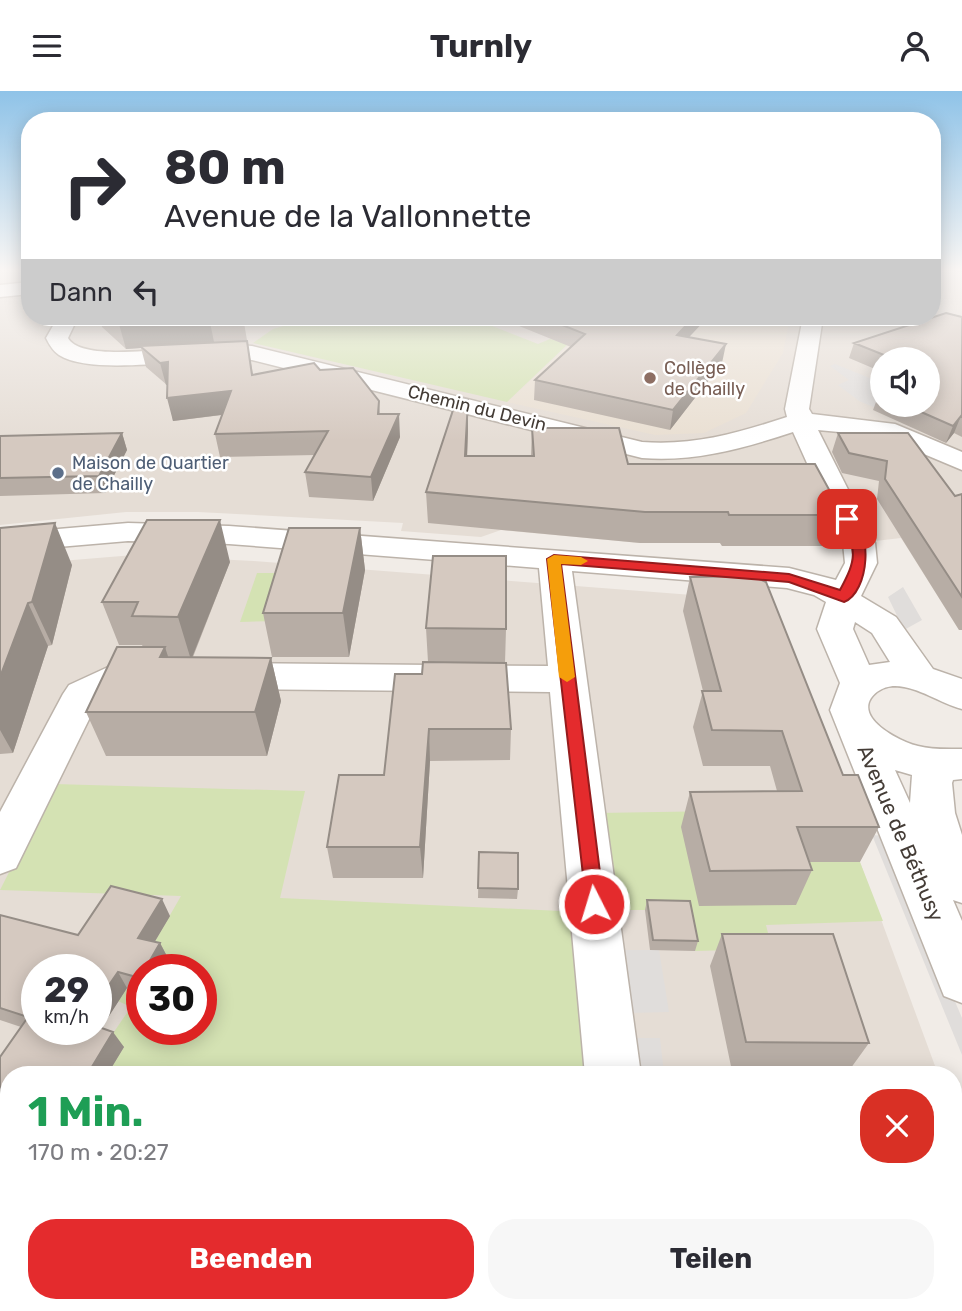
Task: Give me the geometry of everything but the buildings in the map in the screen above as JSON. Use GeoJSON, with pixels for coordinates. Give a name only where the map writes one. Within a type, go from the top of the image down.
{"type":"FeatureCollection","features":[{"type":"Feature","properties":{"kind":"street","name":"Chemin du Devin"},"geometry":{"type":"LineString","coordinates":[[61,327],[58,332],[58,343],[71,353],[83,355],[234,350],[642,450],[670,452],[728,446],[801,421],[886,429],[962,462]]}},
{"type":"Feature","properties":{"kind":"street"},"geometry":{"type":"LineString","coordinates":[[811,327],[797,397],[801,421],[859,543],[861,562],[844,597],[835,629],[859,683],[886,675],[948,688]]}},
{"type":"Feature","properties":{"kind":"street"},"geometry":{"type":"LineString","coordinates":[[0,543],[91,534],[172,533],[789,578],[826,588],[844,597],[884,625],[948,688]]}},
{"type":"Feature","properties":{"kind":"street"},"geometry":{"type":"LineString","coordinates":[[554,559],[612,1066]]}},
{"type":"Feature","properties":{"kind":"street"},"geometry":{"type":"LineString","coordinates":[[0,855],[82,694],[119,675],[567,679]]}},
{"type":"Feature","properties":{"kind":"street","name":"Avenue de Béthusy"},"geometry":{"type":"LineString","coordinates":[[859,683],[850,695],[849,710],[962,979]]}},
{"type":"Feature","properties":{"kind":"street","name":"Avenue de Béthusy"},"geometry":{"type":"LineString","coordinates":[[856,727],[879,747],[909,761],[948,765]]}},
{"type":"Feature","properties":{"kind":"street","name":"Avenue de Béthusy"},"geometry":{"type":"LineString","coordinates":[[948,765],[928,790],[932,816],[962,883]]}},
{"type":"Feature","properties":{"kind":"shaded area"},"geometry":{"type":"Polygon","coordinates":[[[0,327],[962,327],[962,630],[959,630],[901,538],[832,546],[640,543],[501,530],[481,537],[401,531],[403,523],[198,512],[126,512],[0,525],[0,327]]]}},
{"type":"Feature","properties":{"kind":"shaded area","name":"Collège de Chailly"},"geometry":{"type":"Polygon","coordinates":[[[588,327],[788,327],[783,353],[746,413],[704,433],[655,435],[507,402],[588,327]]]}},
{"type":"Feature","properties":{"kind":"shaded area"},"geometry":{"type":"Polygon","coordinates":[[[835,364],[870,378],[870,406],[838,385],[849,380],[830,366],[835,364]]]}},
{"type":"Feature","properties":{"kind":"shaded area"},"geometry":{"type":"Polygon","coordinates":[[[134,555],[254,561],[744,599],[851,838],[935,1066],[0,1066],[0,566],[134,555]]]}},
{"type":"Feature","properties":{"kind":"shaded area"},"geometry":{"type":"Polygon","coordinates":[[[903,587],[922,620],[904,630],[888,597],[903,587]]]}},
{"type":"Feature","properties":{"kind":"shaded area"},"geometry":{"type":"Polygon","coordinates":[[[872,835],[885,836],[962,1018],[962,1055],[872,835]]]}},
{"type":"Feature","properties":{"kind":"shaded area"},"geometry":{"type":"Polygon","coordinates":[[[622,950],[659,950],[669,1012],[630,1013],[622,950]]]}},
{"type":"Feature","properties":{"kind":"shaded area"},"geometry":{"type":"Polygon","coordinates":[[[632,1038],[660,1038],[663,1066],[634,1066],[632,1038]]]}},
{"type":"Feature","properties":{"kind":"green space"},"geometry":{"type":"Polygon","coordinates":[[[495,327],[538,344],[550,339],[568,344],[507,402],[253,343],[273,329],[495,327]]]}},
{"type":"Feature","properties":{"kind":"green space"},"geometry":{"type":"Polygon","coordinates":[[[257,573],[290,573],[277,621],[240,622],[257,573]]]}},
{"type":"Feature","properties":{"kind":"green space"},"geometry":{"type":"Polygon","coordinates":[[[54,784],[305,791],[280,898],[583,912],[598,1066],[107,1066],[107,1045],[112,1045],[112,1035],[126,1014],[126,1045],[217,1045],[217,954],[148,954],[181,896],[0,890],[54,784]]]}},
{"type":"Feature","properties":{"kind":"green space"},"geometry":{"type":"Polygon","coordinates":[[[783,810],[860,862],[883,921],[766,925],[772,949],[695,951],[687,910],[623,910],[612,902],[598,813],[783,810]]]}},
{"type":"Feature","properties":{"kind":"green space"},"geometry":{"type":"Polygon","coordinates":[[[126,989],[126,1005],[118,1001],[126,989]]]}},
{"type":"Feature","properties":{"kind":"slow traffic"},"geometry":{"type":"LineString","coordinates":[[567,677],[554,559],[581,561]]}},
{"type":"Feature","properties":{"kind":"place","name":"Collège de Chailly"},"geometry":{"type":"Point","coordinates":[650,378]}},
{"type":"Feature","properties":{"kind":"place","name":"Maison de Quartier de Chailly"},"geometry":{"type":"Point","coordinates":[58,473]}},
{"type":"Feature","properties":{"kind":"route"},"geometry":{"type":"LineString","coordinates":[[594,904],[554,559],[789,578],[826,588],[844,597],[861,562],[859,543],[847,519]]}}]}
